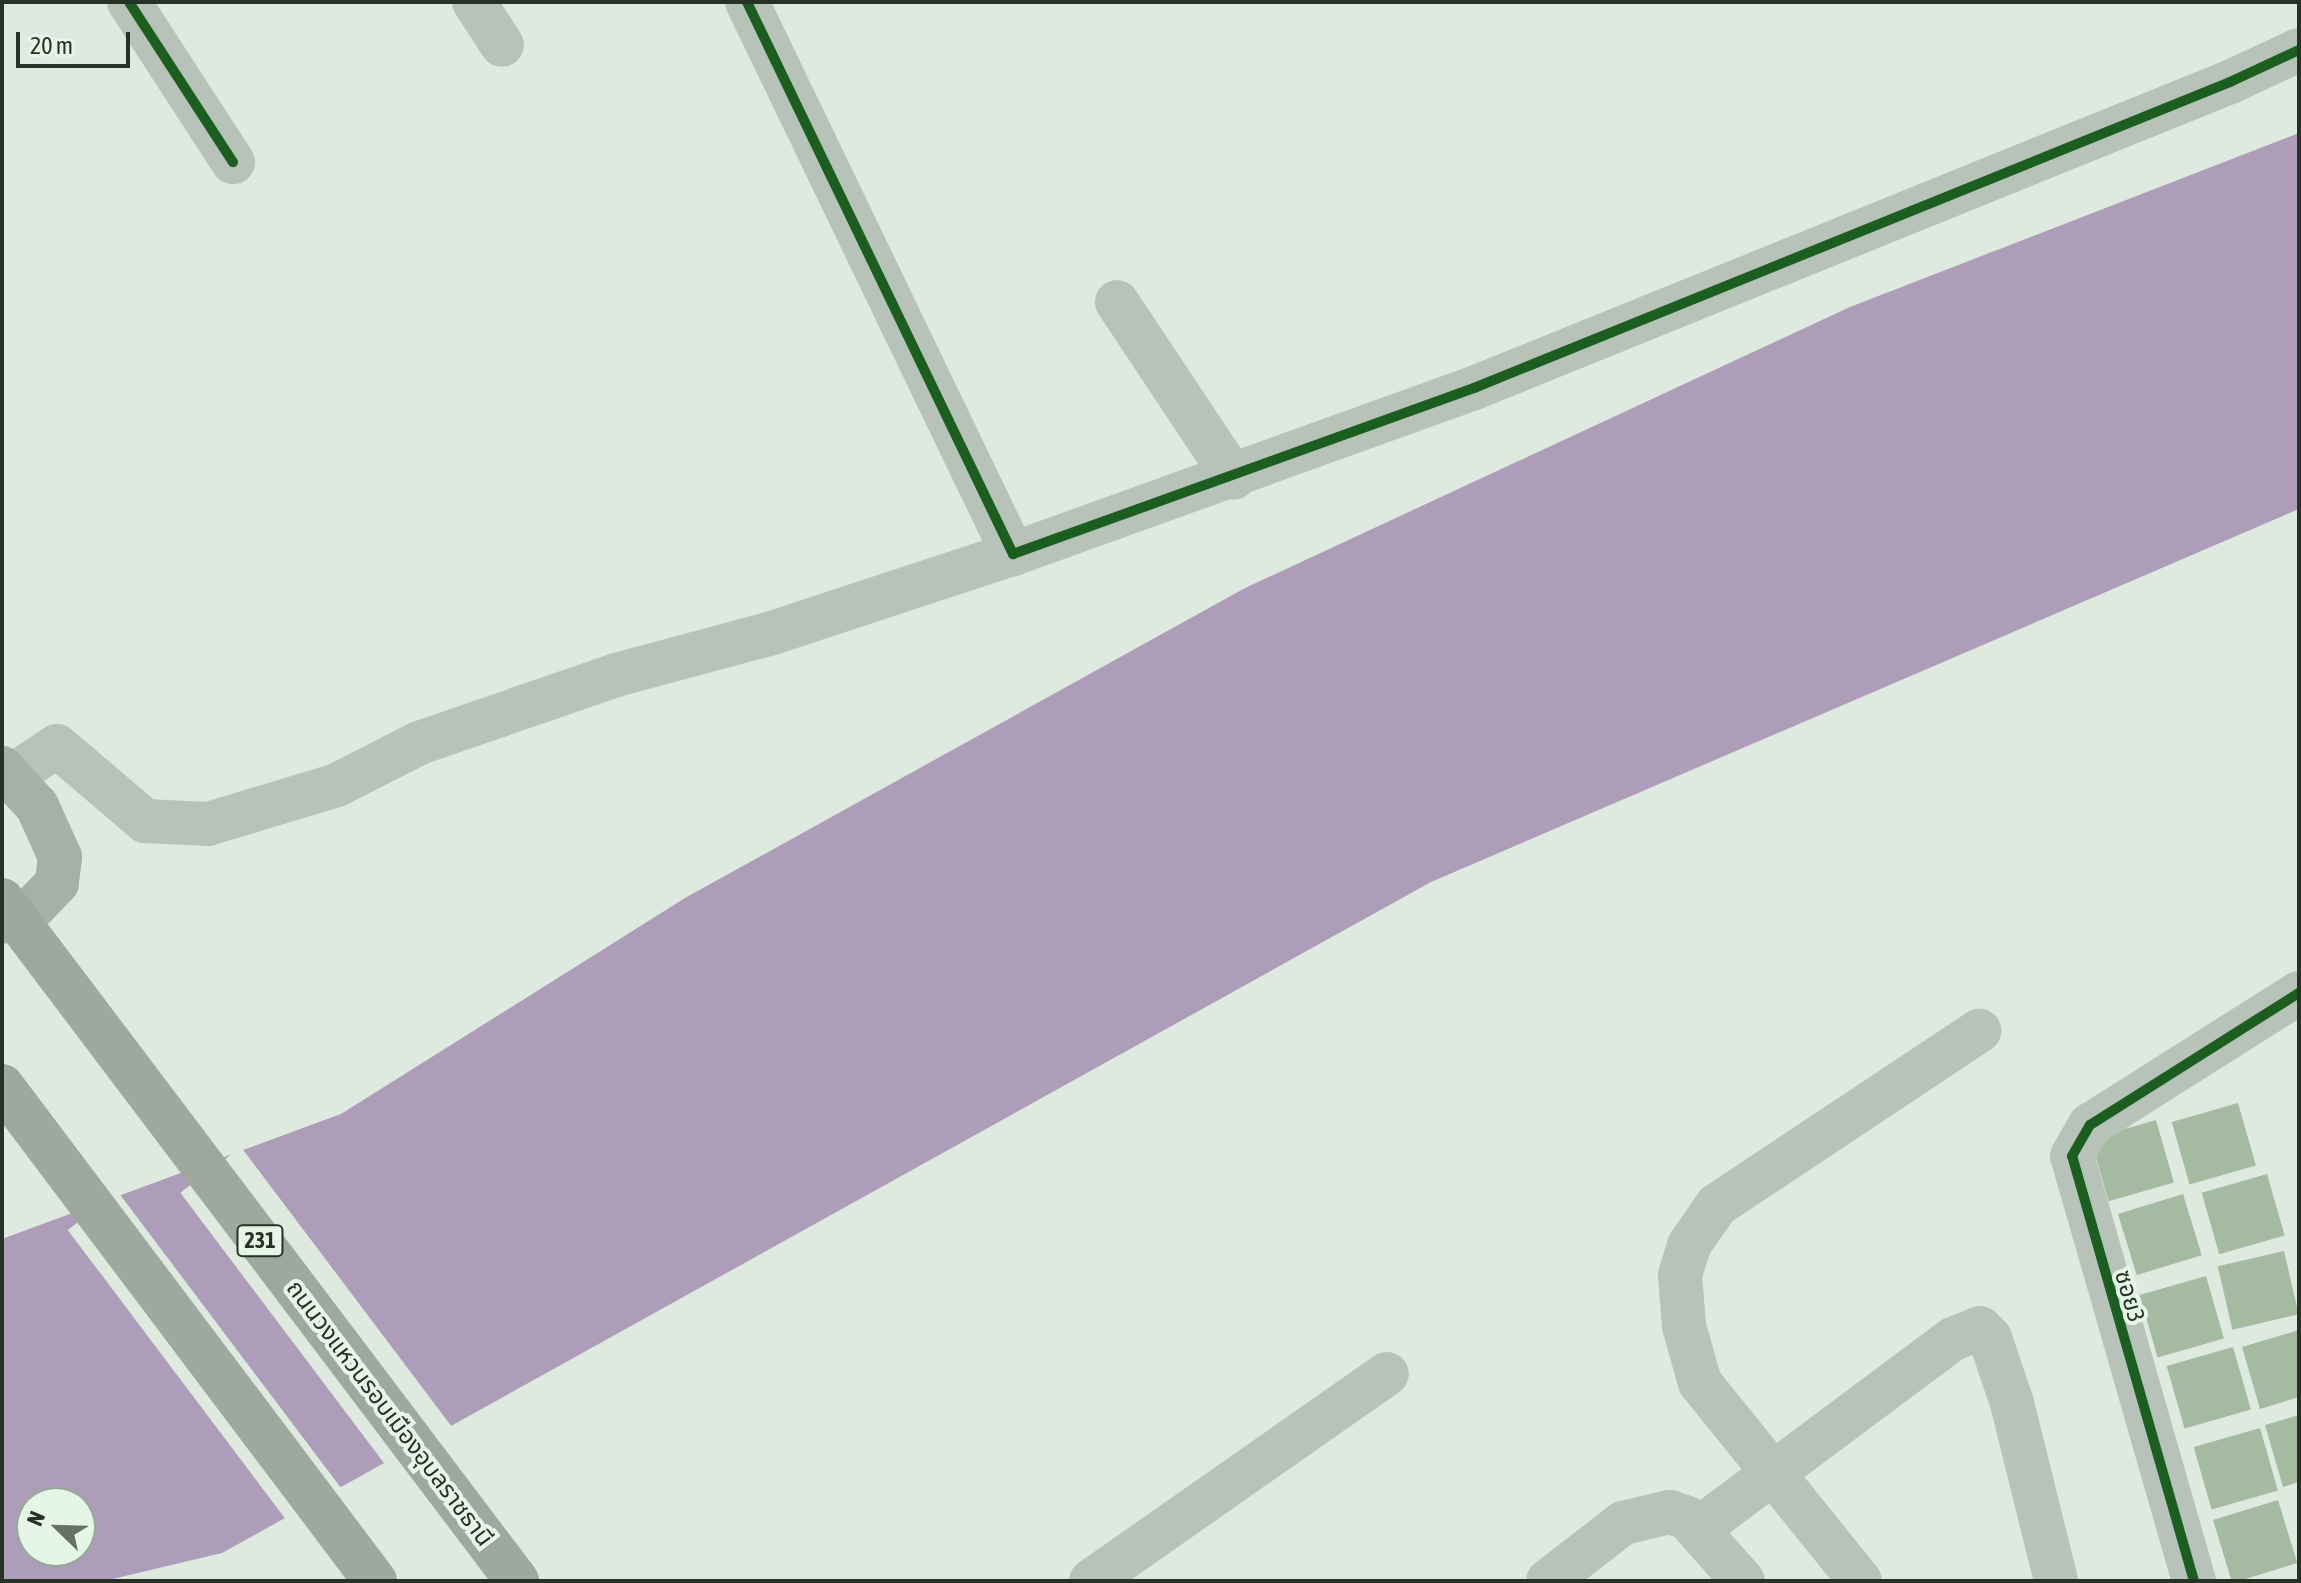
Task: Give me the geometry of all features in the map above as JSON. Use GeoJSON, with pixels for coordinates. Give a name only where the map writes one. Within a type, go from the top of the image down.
{"type":"FeatureCollection","features":[{"type":"Feature","properties":{"kind":"highway","name":"ถนนวงแหวนรอบเมืองอุบลราชธานี"},"geometry":{"type":"LineString","coordinates":[[2,900],[517,1581]]}},
{"type":"Feature","properties":{"kind":"highway"},"geometry":{"type":"LineString","coordinates":[[2,1086],[375,1581]]}},
{"type":"Feature","properties":{"kind":"main road"},"geometry":{"type":"LineString","coordinates":[[2,922],[34,907],[57,883],[60,857],[37,806],[6,772]]}},
{"type":"Feature","properties":{"kind":"street"},"geometry":{"type":"LineString","coordinates":[[129,2],[233,162]]}},
{"type":"Feature","properties":{"kind":"street"},"geometry":{"type":"LineString","coordinates":[[474,2],[502,45]]}},
{"type":"Feature","properties":{"kind":"street"},"geometry":{"type":"LineString","coordinates":[[747,2],[1013,554]]}},
{"type":"Feature","properties":{"kind":"street"},"geometry":{"type":"LineString","coordinates":[[6,772],[57,746],[145,821],[208,824],[337,785],[419,743],[616,675],[769,634],[1234,478],[1474,388],[2230,82],[2299,50]]}},
{"type":"Feature","properties":{"kind":"street"},"geometry":{"type":"LineString","coordinates":[[1117,302],[1234,478]]}},
{"type":"Feature","properties":{"kind":"street","name":"ซอย3"},"geometry":{"type":"LineString","coordinates":[[2194,1581],[2072,1156],[2090,1125],[2298,998]]}},
{"type":"Feature","properties":{"kind":"street"},"geometry":{"type":"LineString","coordinates":[[1860,1581],[1773,1469],[1700,1383],[1684,1326],[1680,1275],[1689,1245],[1717,1205],[1764,1170],[1979,1031]]}},
{"type":"Feature","properties":{"kind":"street"},"geometry":{"type":"LineString","coordinates":[[1698,1529],[1773,1469],[1953,1339],[1980,1328],[1990,1338],[2012,1403],[2056,1581]]}},
{"type":"Feature","properties":{"kind":"street"},"geometry":{"type":"LineString","coordinates":[[1091,1581],[1387,1374]]}},
{"type":"Feature","properties":{"kind":"street"},"geometry":{"type":"LineString","coordinates":[[1575,1573],[1623,1523],[1650,1513],[1670,1512],[1698,1529],[1743,1581]]}},
{"type":"Feature","properties":{"kind":"shaded area"},"geometry":{"type":"Polygon","coordinates":[[[2299,133],[2299,509],[1431,882],[222,1553],[104,1581],[2,1581],[2,1239],[341,1114],[685,898],[1245,588],[1850,307],[2299,133]]]}},
{"type":"Feature","properties":{"kind":"pier"},"geometry":{"type":"Polygon","coordinates":[[[241,1147],[455,1431],[394,1476],[180,1193],[241,1147]]]}},
{"type":"Feature","properties":{"kind":"pier"},"geometry":{"type":"Polygon","coordinates":[[[118,1192],[344,1491],[293,1529],[68,1230],[118,1192]]]}},
{"type":"Feature","properties":{"kind":"building"},"geometry":{"type":"Polygon","coordinates":[[[2238,1103],[2256,1165],[2190,1185],[2172,1122],[2238,1103]]]}},
{"type":"Feature","properties":{"kind":"building"},"geometry":{"type":"Polygon","coordinates":[[[2156,1120],[2174,1182],[2109,1201],[2091,1139],[2156,1120]]]}},
{"type":"Feature","properties":{"kind":"building"},"geometry":{"type":"Polygon","coordinates":[[[2267,1174],[2285,1236],[2219,1254],[2202,1193],[2267,1174]]]}},
{"type":"Feature","properties":{"kind":"building"},"geometry":{"type":"Polygon","coordinates":[[[2183,1194],[2202,1255],[2137,1275],[2118,1214],[2183,1194]]]}},
{"type":"Feature","properties":{"kind":"building"},"geometry":{"type":"Polygon","coordinates":[[[2284,1251],[2299,1314],[2232,1330],[2218,1266],[2284,1251]]]}},
{"type":"Feature","properties":{"kind":"building"},"geometry":{"type":"Polygon","coordinates":[[[2206,1276],[2224,1338],[2158,1358],[2140,1295],[2206,1276]]]}},
{"type":"Feature","properties":{"kind":"building"},"geometry":{"type":"Polygon","coordinates":[[[2299,1330],[2299,1397],[2260,1409],[2242,1347],[2299,1330]]]}},
{"type":"Feature","properties":{"kind":"building"},"geometry":{"type":"Polygon","coordinates":[[[2233,1347],[2251,1409],[2185,1429],[2167,1366],[2233,1347]]]}},
{"type":"Feature","properties":{"kind":"building"},"geometry":{"type":"Polygon","coordinates":[[[2299,1415],[2299,1482],[2283,1487],[2265,1425],[2299,1415]]]}},
{"type":"Feature","properties":{"kind":"building"},"geometry":{"type":"Polygon","coordinates":[[[2260,1428],[2278,1490],[2212,1510],[2194,1447],[2260,1428]]]}},
{"type":"Feature","properties":{"kind":"building"},"geometry":{"type":"Polygon","coordinates":[[[2278,1500],[2297,1563],[2232,1581],[2213,1520],[2278,1500]]]}},
{"type":"Feature","properties":{"kind":"cycle path"},"geometry":{"type":"LineString","coordinates":[[129,2],[233,162]]}},
{"type":"Feature","properties":{"kind":"cycle path"},"geometry":{"type":"LineString","coordinates":[[747,2],[1013,554],[1474,388],[2230,82],[2299,50]]}},
{"type":"Feature","properties":{"kind":"cycle path"},"geometry":{"type":"LineString","coordinates":[[2194,1581],[2072,1156],[2090,1125],[2299,993]]}}]}
